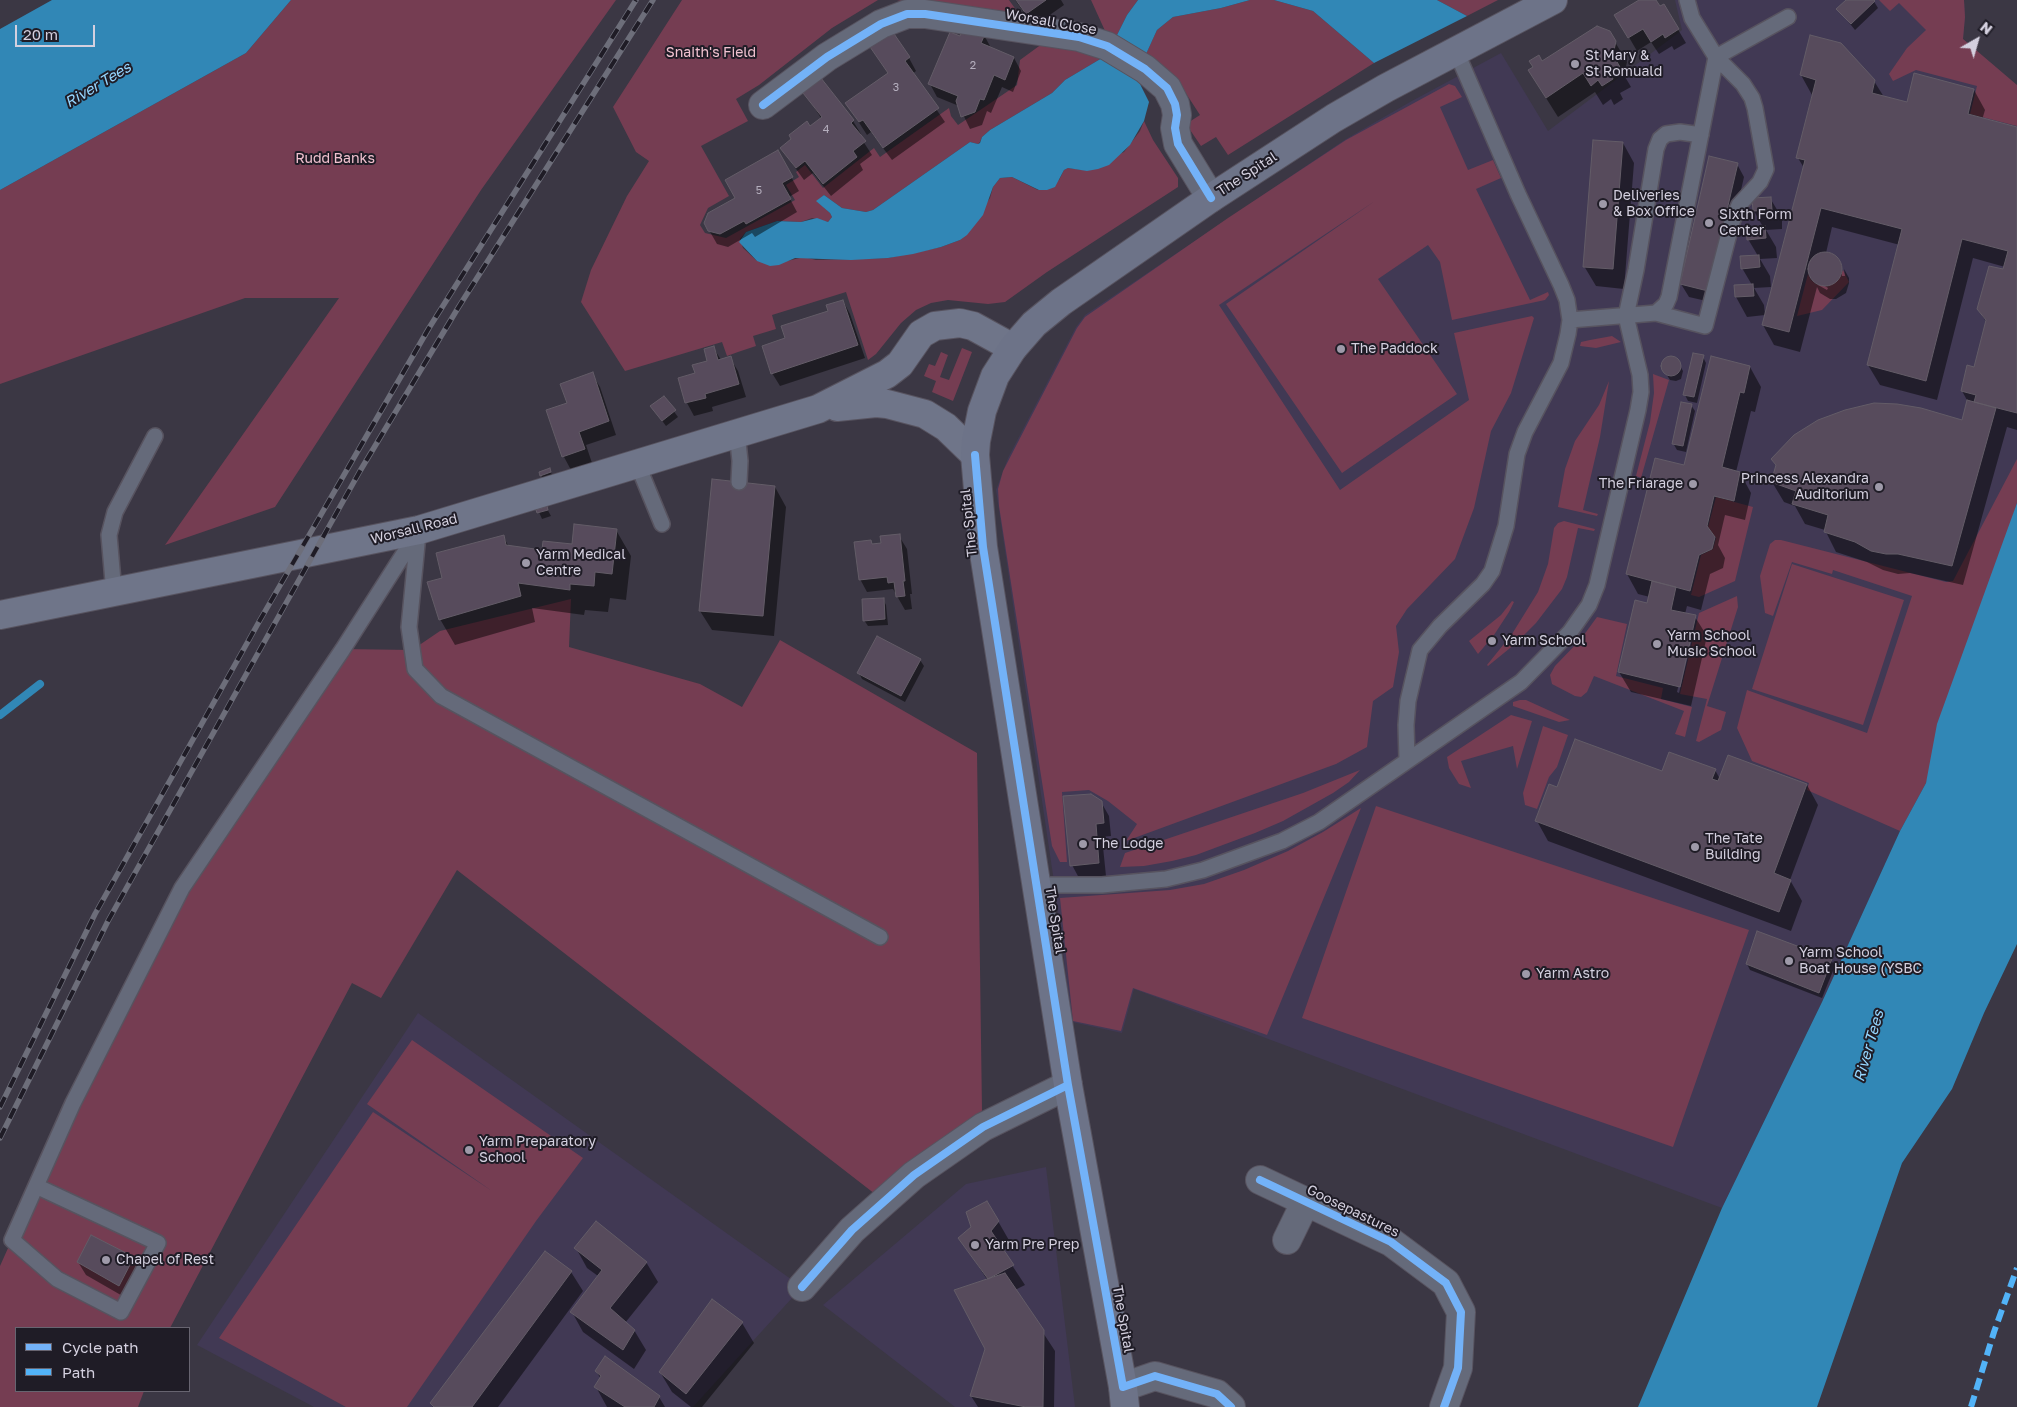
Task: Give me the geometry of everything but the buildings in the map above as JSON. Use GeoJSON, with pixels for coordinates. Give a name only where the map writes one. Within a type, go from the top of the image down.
{"type":"FeatureCollection","features":[{"type":"Feature","properties":{"kind":"main road","name":"The Spital"},"geometry":{"type":"LineString","coordinates":[[1124,1397],[1068,1085],[983,546],[975,456],[978,428],[986,399],[995,376],[1013,348],[1034,324],[1056,305],[1211,198],[1361,102],[1553,0]]}},
{"type":"Feature","properties":{"kind":"main road","name":"Worsall Road"},"geometry":{"type":"LineString","coordinates":[[0,615],[419,530],[818,409],[887,374],[900,364],[921,334],[935,326],[960,323],[972,326],[1013,348]]}},
{"type":"Feature","properties":{"kind":"main road","name":"Worsall Road"},"geometry":{"type":"LineString","coordinates":[[818,409],[876,403],[899,406],[926,414],[946,428],[975,456]]}},
{"type":"Feature","properties":{"kind":"street","name":"Worsall Close"},"geometry":{"type":"LineString","coordinates":[[763,106],[827,57],[881,24],[907,14],[925,14],[1079,37],[1107,46],[1146,69],[1167,88],[1174,98],[1177,140],[1184,156],[1211,198]]}},
{"type":"Feature","properties":{"kind":"street"},"geometry":{"type":"LineString","coordinates":[[802,1286],[852,1230],[914,1175],[983,1127],[1068,1085]]}},
{"type":"Feature","properties":{"kind":"street","name":"Goosepastures"},"geometry":{"type":"LineString","coordinates":[[1260,1180],[1391,1242],[1446,1283],[1461,1312],[1458,1368],[1444,1407]]}},
{"type":"Feature","properties":{"kind":"street","name":"Goosepastures"},"geometry":{"type":"LineString","coordinates":[[1287,1240],[1306,1201]]}},
{"type":"Feature","properties":{"kind":"street"},"geometry":{"type":"LineString","coordinates":[[1124,1397],[1155,1376],[1217,1394],[1231,1407]]}},
{"type":"Feature","properties":{"kind":"lane"},"geometry":{"type":"LineString","coordinates":[[1570,320],[1656,313],[1705,326],[1732,222],[1739,205],[1760,182],[1766,169],[1752,98],[1743,84],[1716,57],[1692,18],[1687,0]]}},
{"type":"Feature","properties":{"kind":"lane"},"geometry":{"type":"LineString","coordinates":[[1716,57],[1788,17]]}},
{"type":"Feature","properties":{"kind":"lane"},"geometry":{"type":"LineString","coordinates":[[1407,760],[1406,725],[1408,701],[1420,650],[1440,626],[1483,584],[1492,571],[1506,526],[1517,454],[1525,432],[1561,363],[1570,320],[1567,300],[1561,285],[1518,194],[1456,51]]}},
{"type":"Feature","properties":{"kind":"lane"},"geometry":{"type":"LineString","coordinates":[[1656,313],[1666,304],[1669,297],[1716,57]]}},
{"type":"Feature","properties":{"kind":"lane"},"geometry":{"type":"LineString","coordinates":[[1037,885],[1102,885],[1166,879],[1221,864],[1282,841],[1304,830],[1521,682],[1570,632],[1589,605],[1597,585],[1641,392],[1640,375],[1626,316],[1636,270],[1656,149],[1660,139],[1666,134],[1680,132],[1701,135]]}},
{"type":"Feature","properties":{"kind":"lane"},"geometry":{"type":"LineString","coordinates":[[737,433],[740,461],[738,482]]}},
{"type":"Feature","properties":{"kind":"lane"},"geometry":{"type":"LineString","coordinates":[[114,593],[110,535],[115,512],[155,436]]}},
{"type":"Feature","properties":{"kind":"lane"},"geometry":{"type":"LineString","coordinates":[[637,463],[662,524]]}},
{"type":"Feature","properties":{"kind":"lane"},"geometry":{"type":"LineString","coordinates":[[419,530],[409,628],[413,659],[415,669],[442,696],[880,937]]}},
{"type":"Feature","properties":{"kind":"lane"},"geometry":{"type":"LineString","coordinates":[[36,1186],[158,1243],[121,1312],[57,1279],[12,1240],[36,1186],[73,1103],[182,888],[344,649],[419,530]]}},
{"type":"Feature","properties":{"kind":"shaded area","name":"Yarm School"},"geometry":{"type":"Polygon","coordinates":[[[1675,0],[1964,0],[1963,39],[2017,86],[2017,503],[1926,783],[1900,831],[1822,1002],[1722,1208],[1134,989],[1122,1033],[1072,1022],[1053,875],[996,490],[1008,458],[1076,327],[1085,315],[1346,139],[1501,53],[1548,131],[1682,30],[1675,0]]]}},
{"type":"Feature","properties":{"kind":"shaded area","name":"Yarm Preparatory School"},"geometry":{"type":"Polygon","coordinates":[[[418,1013],[802,1287],[693,1407],[314,1407],[197,1345],[418,1013]]]}},
{"type":"Feature","properties":{"kind":"shaded area","name":"Yarm Pre Prep"},"geometry":{"type":"Polygon","coordinates":[[[1046,1167],[1075,1407],[955,1407],[823,1305],[966,1184],[1046,1167]]]}},
{"type":"Feature","properties":{"kind":"green space","name":"Rudd Banks"},"geometry":{"type":"Polygon","coordinates":[[[291,0],[616,0],[481,190],[275,507],[165,545],[339,298],[245,298],[0,384],[0,190],[246,53],[291,0]]]}},
{"type":"Feature","properties":{"kind":"green space","name":"Snaith's Field"},"geometry":{"type":"Polygon","coordinates":[[[682,0],[878,0],[832,28],[759,85],[736,99],[748,121],[701,146],[729,196],[708,208],[700,225],[705,233],[726,238],[795,200],[786,185],[799,177],[796,172],[805,165],[823,188],[874,148],[880,157],[949,108],[951,116],[958,125],[1017,85],[1020,60],[1046,41],[1107,55],[1065,80],[1052,93],[990,130],[982,137],[978,144],[970,142],[873,210],[866,212],[842,208],[824,195],[817,201],[830,213],[832,217],[828,222],[812,218],[801,222],[777,221],[746,232],[740,239],[743,248],[757,261],[787,261],[804,257],[816,260],[888,258],[941,247],[960,240],[990,198],[993,187],[1000,178],[1012,177],[1038,190],[1059,180],[1064,170],[1068,168],[1083,170],[1124,152],[1140,131],[1144,121],[1153,140],[1178,178],[1178,187],[1047,272],[1005,302],[988,304],[948,300],[931,303],[916,310],[901,323],[876,354],[868,360],[846,292],[772,315],[776,329],[753,336],[756,346],[727,356],[722,342],[625,371],[581,302],[591,270],[627,196],[649,161],[636,152],[613,107],[682,0]]]}},
{"type":"Feature","properties":{"kind":"green space"},"geometry":{"type":"Polygon","coordinates":[[[897,0],[1009,0],[1019,14],[1009,21],[897,0]]]}},
{"type":"Feature","properties":{"kind":"green space"},"geometry":{"type":"Polygon","coordinates":[[[1091,0],[1138,0],[1127,15],[1115,39],[1106,33],[1091,0]]]}},
{"type":"Feature","properties":{"kind":"green space"},"geometry":{"type":"Polygon","coordinates":[[[1250,0],[1274,0],[1313,11],[1374,63],[1228,155],[1216,137],[1201,146],[1186,124],[1200,115],[1176,78],[1144,58],[1157,30],[1173,17],[1221,8],[1250,0]]]}},
{"type":"Feature","properties":{"kind":"green space"},"geometry":{"type":"Polygon","coordinates":[[[1437,0],[1498,0],[1467,16],[1437,0]]]}},
{"type":"Feature","properties":{"kind":"green space"},"geometry":{"type":"Polygon","coordinates":[[[1879,0],[1964,0],[1963,39],[2017,85],[2017,126],[1970,114],[1977,86],[1916,70],[1893,81],[1889,74],[1907,48],[1926,30],[1899,3],[1890,11],[1879,0]]]}},
{"type":"Feature","properties":{"kind":"green space"},"geometry":{"type":"Polygon","coordinates":[[[1449,84],[1455,86],[1462,97],[1440,107],[1468,170],[1493,160],[1501,178],[1476,189],[1530,300],[1548,292],[1549,295],[1545,300],[1452,320],[1440,262],[1428,245],[1378,279],[1457,394],[1342,473],[1226,304],[1375,201],[1219,305],[1340,490],[1469,400],[1454,333],[1532,316],[1534,318],[1511,393],[1491,431],[1474,508],[1455,559],[1407,609],[1396,626],[1399,652],[1393,687],[1373,701],[1367,747],[1336,764],[1126,841],[1137,824],[1108,801],[1089,790],[1062,792],[1067,862],[1060,862],[1052,846],[999,506],[998,489],[1003,471],[1077,328],[1085,317],[1228,218],[1346,140],[1449,84]]]}},
{"type":"Feature","properties":{"kind":"green space"},"geometry":{"type":"Polygon","coordinates":[[[1843,270],[1849,282],[1822,310],[1797,316],[1808,274],[1816,284],[1828,286],[1838,280],[1843,270]]]}},
{"type":"Feature","properties":{"kind":"green space"},"geometry":{"type":"Polygon","coordinates":[[[1612,336],[1621,342],[1596,348],[1580,346],[1581,342],[1612,336]]]}},
{"type":"Feature","properties":{"kind":"green space"},"geometry":{"type":"Polygon","coordinates":[[[962,348],[972,352],[953,401],[932,392],[936,381],[924,376],[929,364],[935,366],[941,352],[948,355],[940,377],[949,380],[962,348]]]}},
{"type":"Feature","properties":{"kind":"green space"},"geometry":{"type":"Polygon","coordinates":[[[1653,374],[1669,380],[1641,478],[1636,476],[1650,422],[1654,393],[1653,374]]]}},
{"type":"Feature","properties":{"kind":"green space"},"geometry":{"type":"Polygon","coordinates":[[[1609,381],[1600,437],[1583,510],[1598,514],[1597,516],[1558,507],[1565,469],[1575,441],[1599,405],[1609,381]]]}},
{"type":"Feature","properties":{"kind":"green space"},"geometry":{"type":"Polygon","coordinates":[[[2017,459],[2017,503],[1926,783],[1900,831],[1807,790],[1809,783],[1752,761],[1737,728],[1747,690],[1867,733],[1912,596],[1833,570],[1832,574],[1792,562],[1773,616],[1765,613],[1760,576],[1770,544],[1775,540],[1781,540],[1946,582],[1953,581],[2017,459]]]}},
{"type":"Feature","properties":{"kind":"green space"},"geometry":{"type":"Polygon","coordinates":[[[1716,497],[1753,507],[1735,581],[1699,597],[1691,595],[1701,555],[1713,549],[1716,538],[1708,527],[1716,497]]]}},
{"type":"Feature","properties":{"kind":"green space"},"geometry":{"type":"Polygon","coordinates":[[[1564,521],[1595,529],[1594,531],[1578,528],[1567,577],[1562,589],[1536,623],[1515,644],[1488,666],[1512,634],[1538,592],[1548,564],[1554,528],[1558,523],[1564,521]]]}},
{"type":"Feature","properties":{"kind":"green space"},"geometry":{"type":"Polygon","coordinates":[[[1792,564],[1904,600],[1863,725],[1752,689],[1792,564]]]}},
{"type":"Feature","properties":{"kind":"green space"},"geometry":{"type":"Polygon","coordinates":[[[1737,596],[1738,607],[1707,706],[1726,712],[1721,730],[1699,742],[1696,741],[1707,699],[1680,694],[1699,613],[1737,596]]]}},
{"type":"Feature","properties":{"kind":"green space"},"geometry":{"type":"Polygon","coordinates":[[[571,599],[569,647],[700,684],[742,707],[780,640],[977,753],[982,1111],[875,1194],[457,870],[381,998],[352,983],[171,1327],[15,1327],[15,1392],[144,1392],[138,1407],[0,1407],[0,1266],[73,1103],[182,888],[343,649],[412,650],[440,631],[571,599]]]}},
{"type":"Feature","properties":{"kind":"green space"},"geometry":{"type":"Polygon","coordinates":[[[1512,601],[1514,602],[1509,612],[1494,635],[1478,654],[1469,641],[1501,615],[1512,601]]]}},
{"type":"Feature","properties":{"kind":"green space"},"geometry":{"type":"Polygon","coordinates":[[[1597,617],[1627,624],[1616,676],[1663,688],[1661,699],[1692,707],[1685,737],[1675,734],[1684,711],[1594,676],[1587,692],[1581,697],[1575,696],[1552,684],[1550,675],[1555,666],[1581,639],[1597,617]]]}},
{"type":"Feature","properties":{"kind":"green space"},"geometry":{"type":"Polygon","coordinates":[[[1526,700],[1570,720],[1559,722],[1513,706],[1513,702],[1526,700]]]}},
{"type":"Feature","properties":{"kind":"green space"},"geometry":{"type":"Polygon","coordinates":[[[1511,715],[1532,721],[1517,769],[1513,746],[1461,761],[1471,788],[1459,784],[1449,768],[1447,757],[1511,715]]]}},
{"type":"Feature","properties":{"kind":"green space"},"geometry":{"type":"Polygon","coordinates":[[[1543,726],[1568,735],[1557,767],[1549,777],[1537,809],[1525,805],[1523,793],[1543,726]]]}},
{"type":"Feature","properties":{"kind":"green space"},"geometry":{"type":"Polygon","coordinates":[[[1360,770],[1349,782],[1333,793],[1283,821],[1255,833],[1196,855],[1144,866],[1120,867],[1125,853],[1303,793],[1360,770]]]}},
{"type":"Feature","properties":{"kind":"green space","name":"Yarm Astro"},"geometry":{"type":"Polygon","coordinates":[[[1376,806],[1749,930],[1673,1147],[1302,1018],[1376,806]]]}},
{"type":"Feature","properties":{"kind":"green space"},"geometry":{"type":"Polygon","coordinates":[[[1361,808],[1267,1035],[1133,988],[1121,1031],[1073,1021],[1060,898],[1170,890],[1204,884],[1244,870],[1288,851],[1361,808]]]}},
{"type":"Feature","properties":{"kind":"green space"},"geometry":{"type":"Polygon","coordinates":[[[412,1040],[583,1158],[536,1221],[407,1407],[346,1407],[219,1338],[373,1112],[492,1191],[367,1104],[412,1040]]]}},
{"type":"Feature","properties":{"kind":"water","name":"River Tees"},"geometry":{"type":"Polygon","coordinates":[[[52,0],[291,0],[246,53],[0,190],[0,29],[52,0]]]}},
{"type":"Feature","properties":{"kind":"water"},"geometry":{"type":"Polygon","coordinates":[[[1138,0],[1250,0],[1221,8],[1173,17],[1157,30],[1136,76],[1149,102],[1144,121],[1130,145],[1109,165],[1087,171],[1068,168],[1064,170],[1055,187],[1047,190],[1039,190],[1012,177],[1000,178],[993,187],[983,215],[967,235],[960,240],[941,247],[913,254],[888,258],[851,260],[795,258],[779,265],[770,266],[757,261],[739,242],[746,232],[777,221],[801,222],[817,218],[828,222],[832,217],[830,213],[816,201],[824,195],[842,208],[866,212],[873,210],[970,142],[980,143],[982,137],[990,130],[1052,93],[1065,80],[1107,55],[1127,15],[1138,0]]]}},
{"type":"Feature","properties":{"kind":"water"},"geometry":{"type":"Polygon","coordinates":[[[1274,0],[1437,0],[1467,16],[1374,63],[1313,11],[1274,0]]]}},
{"type":"Feature","properties":{"kind":"water","name":"River Tees"},"geometry":{"type":"Polygon","coordinates":[[[2017,503],[2017,944],[1984,1013],[1952,1089],[1902,1163],[1817,1407],[1638,1407],[1722,1208],[1822,1002],[1900,831],[1926,783],[1937,724],[2017,503]]]}},
{"type":"Feature","properties":{"kind":"waterway"},"geometry":{"type":"LineString","coordinates":[[0,715],[40,684]]}},
{"type":"Feature","properties":{"kind":"railway"},"geometry":{"type":"LineString","coordinates":[[0,1107],[95,914],[260,620],[429,328],[636,0]]}},
{"type":"Feature","properties":{"kind":"railway"},"geometry":{"type":"LineString","coordinates":[[0,1138],[108,921],[360,471],[458,308],[653,0]]}},
{"type":"Feature","properties":{"kind":"marked path"},"geometry":{"type":"LineString","coordinates":[[1971,1407],[1994,1332],[2017,1268]]}},
{"type":"Feature","properties":{"kind":"cycle path"},"geometry":{"type":"LineString","coordinates":[[763,105],[827,57],[881,24],[907,14],[925,14],[1079,37],[1107,46],[1145,69],[1167,88],[1175,104],[1177,115],[1175,128],[1178,144],[1211,198]]}},
{"type":"Feature","properties":{"kind":"cycle path"},"geometry":{"type":"LineString","coordinates":[[975,455],[983,547],[1068,1085],[1123,1387],[1155,1376],[1217,1394],[1231,1407]]}},
{"type":"Feature","properties":{"kind":"cycle path"},"geometry":{"type":"LineString","coordinates":[[802,1287],[852,1230],[914,1175],[983,1127],[1068,1085]]}},
{"type":"Feature","properties":{"kind":"cycle path"},"geometry":{"type":"LineString","coordinates":[[1260,1180],[1391,1242],[1446,1283],[1461,1312],[1458,1368],[1444,1407]]}},
{"type":"Feature","properties":{"kind":"place","name":"St Mary & St Romuald"},"geometry":{"type":"Point","coordinates":[1575,64]}},
{"type":"Feature","properties":{"kind":"place","name":"Deliveries & Box Office"},"geometry":{"type":"Point","coordinates":[1603,204]}},
{"type":"Feature","properties":{"kind":"place","name":"Sixth Form Center"},"geometry":{"type":"Point","coordinates":[1709,223]}},
{"type":"Feature","properties":{"kind":"place","name":"The Paddock"},"geometry":{"type":"Point","coordinates":[1341,349]}},
{"type":"Feature","properties":{"kind":"place","name":"The Friarage"},"geometry":{"type":"Point","coordinates":[1693,484]}},
{"type":"Feature","properties":{"kind":"place","name":"Princess Alexandra Auditorium"},"geometry":{"type":"Point","coordinates":[1879,487]}},
{"type":"Feature","properties":{"kind":"place","name":"Yarm Medical Centre"},"geometry":{"type":"Point","coordinates":[526,563]}},
{"type":"Feature","properties":{"kind":"place","name":"Yarm School"},"geometry":{"type":"Point","coordinates":[1492,641]}},
{"type":"Feature","properties":{"kind":"place","name":"Yarm School Music School"},"geometry":{"type":"Point","coordinates":[1657,644]}},
{"type":"Feature","properties":{"kind":"place","name":"The Lodge"},"geometry":{"type":"Point","coordinates":[1083,844]}},
{"type":"Feature","properties":{"kind":"place","name":"The Tate Building"},"geometry":{"type":"Point","coordinates":[1695,847]}},
{"type":"Feature","properties":{"kind":"place","name":"Yarm School Boat House (YSBC"},"geometry":{"type":"Point","coordinates":[1789,961]}},
{"type":"Feature","properties":{"kind":"place","name":"Yarm Astro"},"geometry":{"type":"Point","coordinates":[1526,974]}},
{"type":"Feature","properties":{"kind":"place","name":"Yarm Preparatory School"},"geometry":{"type":"Point","coordinates":[469,1150]}},
{"type":"Feature","properties":{"kind":"place","name":"Yarm Pre Prep"},"geometry":{"type":"Point","coordinates":[975,1245]}},
{"type":"Feature","properties":{"kind":"place","name":"Chapel of Rest"},"geometry":{"type":"Point","coordinates":[106,1260]}}]}
